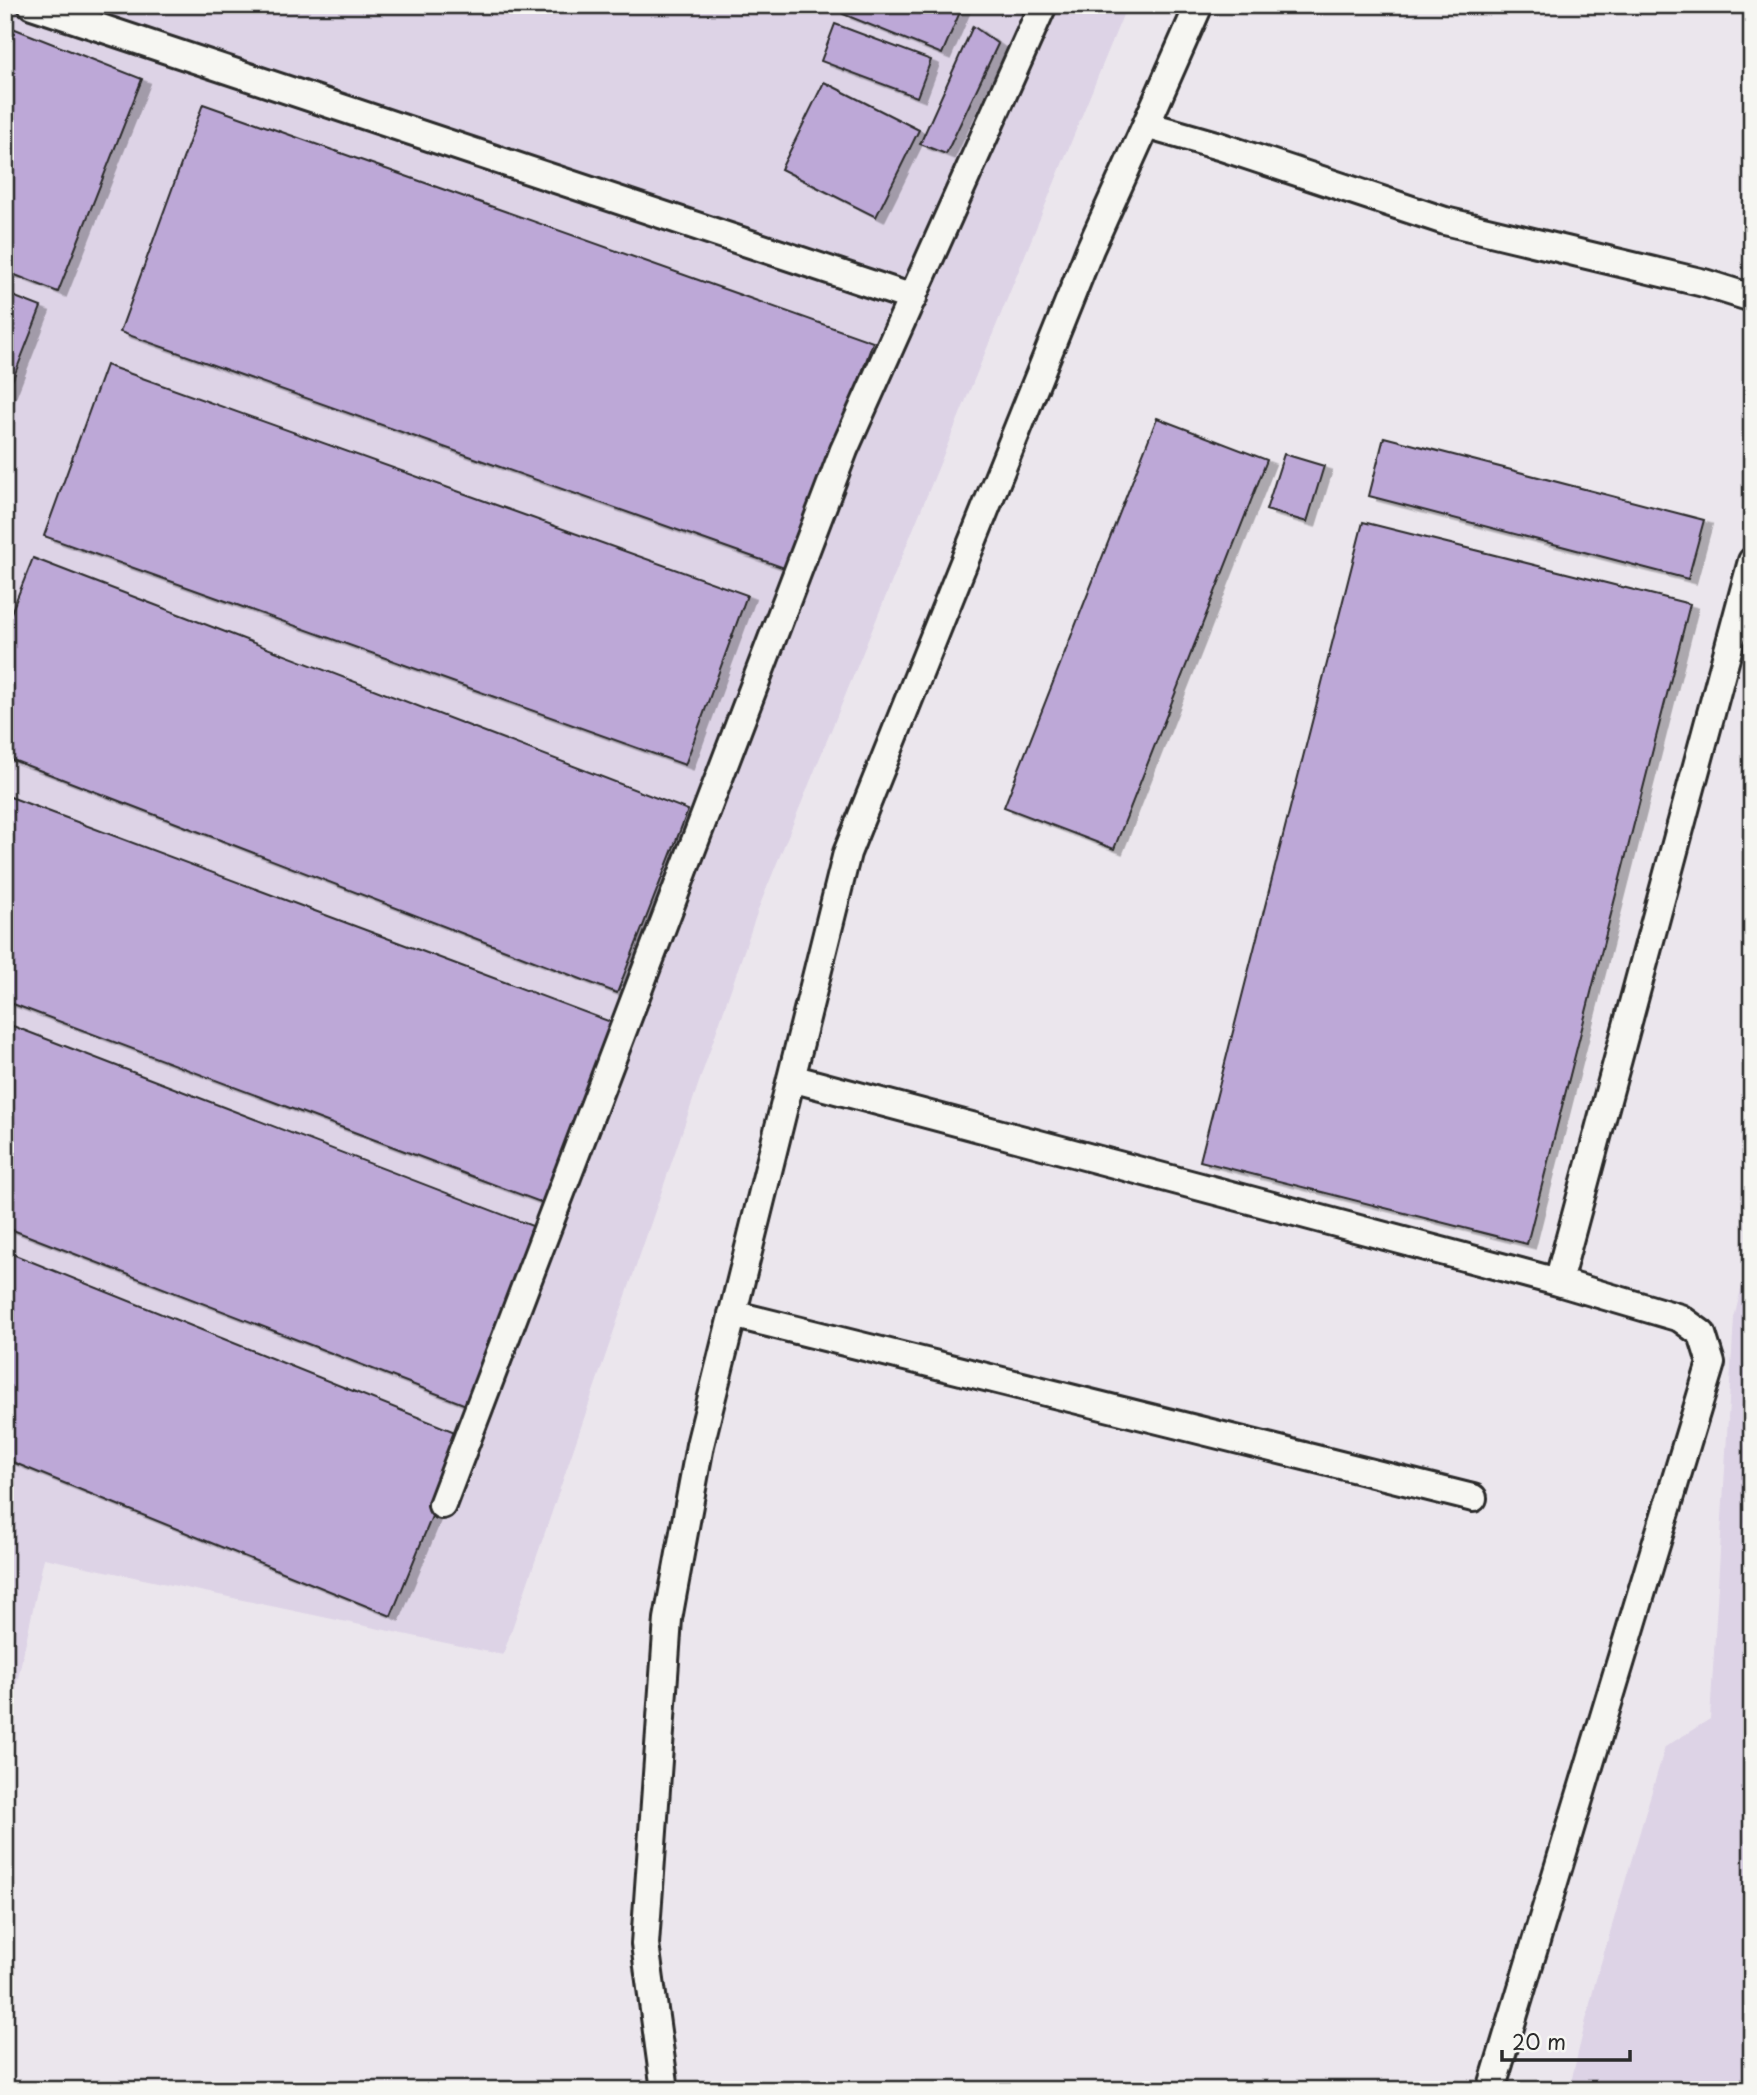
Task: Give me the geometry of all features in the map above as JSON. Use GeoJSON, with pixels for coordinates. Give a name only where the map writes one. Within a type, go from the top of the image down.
{"type":"FeatureCollection","features":[{"type":"Feature","properties":{"kind":"lane"},"geometry":{"type":"LineString","coordinates":[[32,5],[912,298]]}},
{"type":"Feature","properties":{"kind":"lane"},"geometry":{"type":"LineString","coordinates":[[442,1505],[844,450],[1043,5]]}},
{"type":"Feature","properties":{"kind":"lane"},"geometry":{"type":"LineString","coordinates":[[665,2090],[645,1944],[668,1619],[700,1445],[848,853],[1090,249],[1199,5]]}},
{"type":"Feature","properties":{"kind":"lane"},"geometry":{"type":"LineString","coordinates":[[1146,125],[1219,146],[1445,221],[1704,283],[1752,298]]}},
{"type":"Feature","properties":{"kind":"lane"},"geometry":{"type":"LineString","coordinates":[[1558,1282],[1752,561]]}},
{"type":"Feature","properties":{"kind":"lane"},"geometry":{"type":"LineString","coordinates":[[791,1078],[1558,1282],[1680,1318],[1702,1334],[1711,1363],[1491,2090]]}},
{"type":"Feature","properties":{"kind":"lane"},"geometry":{"type":"LineString","coordinates":[[732,1314],[1473,1498]]}},
{"type":"Feature","properties":{"kind":"shaded area"},"geometry":{"type":"Polygon","coordinates":[[[5,5],[1127,5],[759,907],[503,1655],[44,1558],[5,1738],[5,5]]]}},
{"type":"Feature","properties":{"kind":"shaded area"},"geometry":{"type":"Polygon","coordinates":[[[1752,1245],[1752,2090],[1569,2090],[1595,1983],[1665,1747],[1710,1719],[1734,1318],[1752,1245]]]}},
{"type":"Feature","properties":{"kind":"building"},"geometry":{"type":"Polygon","coordinates":[[[847,5],[963,5],[942,54],[843,14],[847,5]]]}},
{"type":"Feature","properties":{"kind":"building"},"geometry":{"type":"Polygon","coordinates":[[[835,24],[931,60],[917,97],[821,61],[835,24]]]}},
{"type":"Feature","properties":{"kind":"building"},"geometry":{"type":"Polygon","coordinates":[[[5,25],[142,79],[58,292],[5,271],[5,25]]]}},
{"type":"Feature","properties":{"kind":"building"},"geometry":{"type":"Polygon","coordinates":[[[973,26],[998,44],[946,154],[920,144],[973,26]]]}},
{"type":"Feature","properties":{"kind":"building"},"geometry":{"type":"Polygon","coordinates":[[[824,82],[919,130],[876,217],[781,169],[824,82]]]}},
{"type":"Feature","properties":{"kind":"building"},"geometry":{"type":"Polygon","coordinates":[[[203,104],[873,342],[790,570],[120,332],[203,104]]]}},
{"type":"Feature","properties":{"kind":"building"},"geometry":{"type":"Polygon","coordinates":[[[5,293],[41,307],[5,399],[5,293]]]}},
{"type":"Feature","properties":{"kind":"building"},"geometry":{"type":"Polygon","coordinates":[[[106,365],[747,595],[685,765],[44,536],[106,365]]]}},
{"type":"Feature","properties":{"kind":"building"},"geometry":{"type":"Polygon","coordinates":[[[1157,418],[1267,460],[1114,849],[1004,807],[1157,418]]]}},
{"type":"Feature","properties":{"kind":"building"},"geometry":{"type":"Polygon","coordinates":[[[1384,437],[1704,520],[1688,579],[1369,496],[1384,437]]]}},
{"type":"Feature","properties":{"kind":"building"},"geometry":{"type":"Polygon","coordinates":[[[1284,454],[1324,466],[1307,522],[1266,510],[1284,454]]]}},
{"type":"Feature","properties":{"kind":"building"},"geometry":{"type":"Polygon","coordinates":[[[1363,522],[1690,604],[1527,1244],[1200,1161],[1363,522]]]}},
{"type":"Feature","properties":{"kind":"building"},"geometry":{"type":"Polygon","coordinates":[[[33,558],[688,810],[617,993],[5,757],[5,628],[33,558]]]}},
{"type":"Feature","properties":{"kind":"building"},"geometry":{"type":"Polygon","coordinates":[[[5,795],[611,1022],[543,1203],[5,1001],[5,795]]]}},
{"type":"Feature","properties":{"kind":"building"},"geometry":{"type":"Polygon","coordinates":[[[5,1023],[535,1227],[466,1405],[5,1227],[5,1023]]]}},
{"type":"Feature","properties":{"kind":"building"},"geometry":{"type":"Polygon","coordinates":[[[5,1251],[465,1436],[391,1616],[5,1459],[5,1251]]]}}]}
